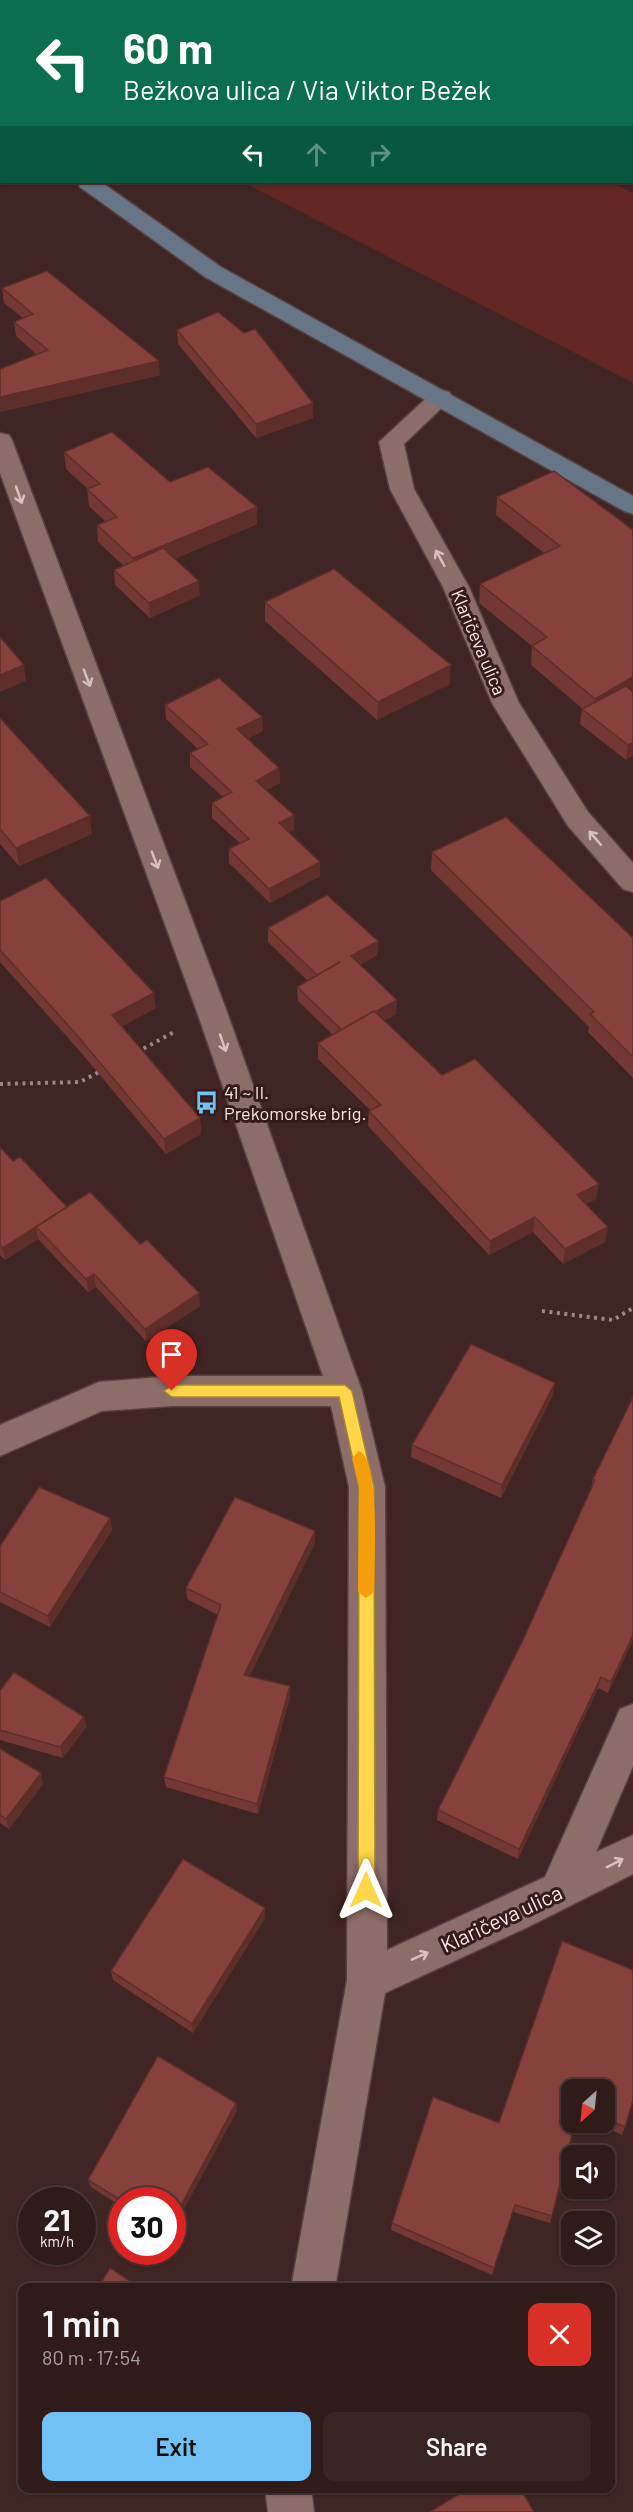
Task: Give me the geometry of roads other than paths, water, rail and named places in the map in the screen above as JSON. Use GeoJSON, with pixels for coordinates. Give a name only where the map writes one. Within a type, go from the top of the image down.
{"type":"FeatureCollection","features":[{"type":"Feature","properties":{"kind":"street"},"geometry":{"type":"LineString","coordinates":[[89,183],[213,272],[633,506]]}},
{"type":"Feature","properties":{"kind":"street","name":"Klaričeva ulica"},"geometry":{"type":"LineString","coordinates":[[441,397],[391,442],[402,489],[456,587],[506,704],[578,819],[633,882]]}},
{"type":"Feature","properties":{"kind":"street"},"geometry":{"type":"LineString","coordinates":[[0,440],[30,528],[212,1012],[345,1391],[367,1487],[367,1980],[314,2283]]}},
{"type":"Feature","properties":{"kind":"street"},"geometry":{"type":"LineString","coordinates":[[0,1440],[99,1397],[172,1391],[345,1391]]}},
{"type":"Feature","properties":{"kind":"street"},"geometry":{"type":"LineString","coordinates":[[559,1891],[633,1722]]}},
{"type":"Feature","properties":{"kind":"street","name":"Klaričeva ulica"},"geometry":{"type":"LineString","coordinates":[[367,1980],[633,1854]]}},
{"type":"Feature","properties":{"kind":"street"},"geometry":{"type":"LineString","coordinates":[[289,2493],[291,2512]]}},
{"type":"Feature","properties":{"kind":"place","name":"41 ~ II. Prekomorske brig."},"geometry":{"type":"Point","coordinates":[206,1102]}}]}
